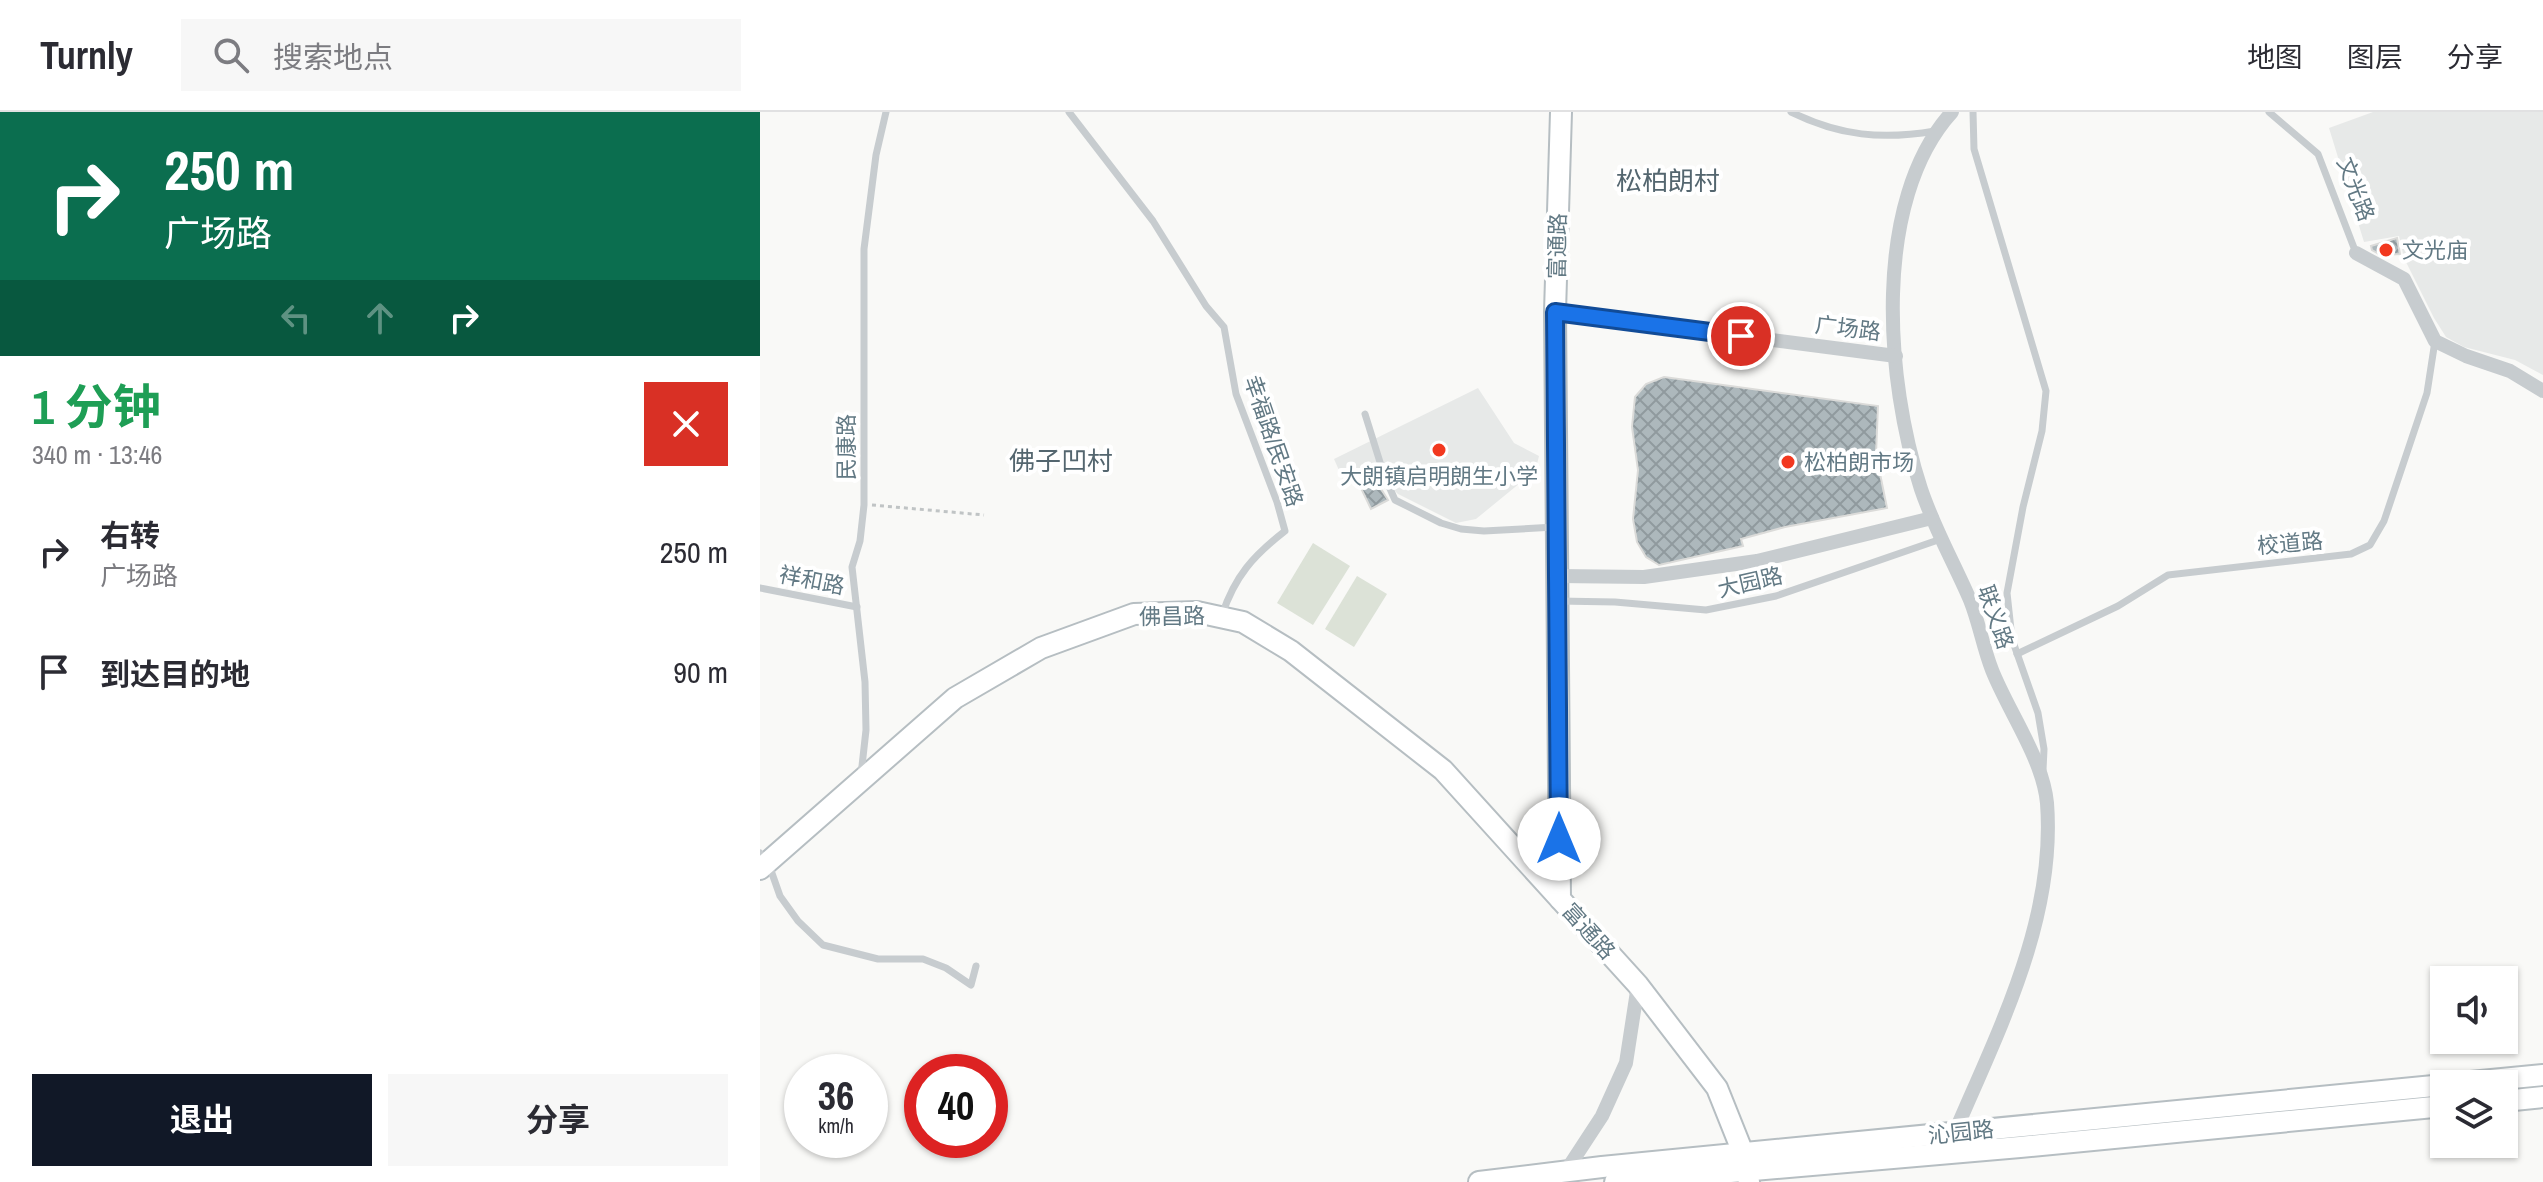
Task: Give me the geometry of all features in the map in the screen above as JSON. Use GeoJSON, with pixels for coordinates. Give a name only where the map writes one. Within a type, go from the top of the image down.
{"type":"FeatureCollection","features":[{"type":"Feature","properties":{"kind":"street","name":"富通路"},"geometry":{"type":"LineString","coordinates":[[1561,112],[1555,312],[1560,899],[1638,985],[1717,1088],[1746,1169]]}},
{"type":"Feature","properties":{"kind":"street","name":"联义路"},"geometry":{"type":"LineString","coordinates":[[1952,112],[1935,131],[1906,196],[1895,250],[1896,356],[1901,413],[1921,489],[1971,603],[1990,667],[2043,777],[2048,827],[2045,878],[2023,967],[1955,1132]]}},
{"type":"Feature","properties":{"kind":"street","name":"文光路"},"geometry":{"type":"LineString","coordinates":[[2356,253],[2404,279],[2435,341]]}},
{"type":"Feature","properties":{"kind":"street","name":"广场路"},"geometry":{"type":"LineString","coordinates":[[1555,312],[1896,356]]}},
{"type":"Feature","properties":{"kind":"street"},"geometry":{"type":"LineString","coordinates":[[2435,341],[2466,356],[2510,371],[2543,391]]}},
{"type":"Feature","properties":{"kind":"street"},"geometry":{"type":"LineString","coordinates":[[1558,576],[1644,577],[1757,561],[1932,518]]}},
{"type":"Feature","properties":{"kind":"street","name":"佛昌路"},"geometry":{"type":"LineString","coordinates":[[763,862],[955,698],[1041,648],[1134,614],[1197,612],[1243,622],[1291,651],[1443,770],[1560,899]]}},
{"type":"Feature","properties":{"kind":"street"},"geometry":{"type":"LineString","coordinates":[[1566,1171],[1602,1116],[1626,1063],[1638,985]]}},
{"type":"Feature","properties":{"kind":"street"},"geometry":{"type":"LineString","coordinates":[[2518,1077],[2543,1075]]}},
{"type":"Feature","properties":{"kind":"street","name":"沁园路"},"geometry":{"type":"LineString","coordinates":[[1479,1182],[1566,1171],[1746,1169],[1955,1132],[2430,1086]]}},
{"type":"Feature","properties":{"kind":"street"},"geometry":{"type":"LineString","coordinates":[[2518,1100],[2543,1097]]}},
{"type":"Feature","properties":{"kind":"street","name":"沁园路"},"geometry":{"type":"LineString","coordinates":[[1615,1182],[2430,1107]]}},
{"type":"Feature","properties":{"kind":"lane","name":"民康路"},"geometry":{"type":"LineString","coordinates":[[860,781],[866,730],[865,682],[852,567],[860,541],[864,505],[864,249],[876,155],[886,112]]}},
{"type":"Feature","properties":{"kind":"lane","name":"幸福路/民安路"},"geometry":{"type":"LineString","coordinates":[[1069,112],[1153,221],[1206,306],[1224,327],[1236,394],[1285,531],[1256,553],[1231,590],[1222,617]]}},
{"type":"Feature","properties":{"kind":"lane"},"geometry":{"type":"LineString","coordinates":[[1791,112],[1838,131],[1884,137],[1935,131]]}},
{"type":"Feature","properties":{"kind":"lane"},"geometry":{"type":"LineString","coordinates":[[1973,112],[1974,149],[2046,391],[2042,431],[2023,507],[2007,593],[2012,639],[2038,713],[2044,749],[2043,777]]}},
{"type":"Feature","properties":{"kind":"lane","name":"文光路"},"geometry":{"type":"LineString","coordinates":[[2269,112],[2318,154],[2356,253]]}},
{"type":"Feature","properties":{"kind":"lane","name":"校道路"},"geometry":{"type":"LineString","coordinates":[[2017,654],[2118,606],[2168,575],[2351,554],[2370,545],[2384,521],[2407,458],[2427,393],[2435,341]]}},
{"type":"Feature","properties":{"kind":"lane"},"geometry":{"type":"LineString","coordinates":[[1365,414],[1395,500],[1441,523],[1461,529],[1484,531],[1558,527]]}},
{"type":"Feature","properties":{"kind":"lane","name":"大园路"},"geometry":{"type":"LineString","coordinates":[[1558,601],[1615,602],[1706,610],[1776,596],[1941,539]]}},
{"type":"Feature","properties":{"kind":"lane","name":"祥和路"},"geometry":{"type":"LineString","coordinates":[[760,588],[857,607]]}},
{"type":"Feature","properties":{"kind":"lane"},"geometry":{"type":"LineString","coordinates":[[763,862],[780,896],[798,921],[823,945],[878,959],[923,959],[946,968],[971,985],[976,966]]}},
{"type":"Feature","properties":{"kind":"path"},"geometry":{"type":"LineString","coordinates":[[864,505],[984,515]]}},
{"type":"Feature","properties":{"kind":"shaded area"},"geometry":{"type":"Polygon","coordinates":[[[2373,112],[2543,112],[2543,375],[2515,360],[2464,347],[2446,337],[2404,258],[2399,236],[2364,242],[2329,128],[2373,112]]]}},
{"type":"Feature","properties":{"kind":"shaded area","name":"大朗镇启明朗生小学"},"geometry":{"type":"Polygon","coordinates":[[[1478,388],[1514,443],[1539,456],[1532,484],[1520,483],[1476,519],[1456,523],[1398,494],[1386,466],[1346,486],[1334,459],[1478,388]]]}},
{"type":"Feature","properties":{"kind":"shaded area"},"geometry":{"type":"Polygon","coordinates":[[[1313,543],[1350,566],[1313,625],[1277,603],[1313,543]]]}},
{"type":"Feature","properties":{"kind":"shaded area"},"geometry":{"type":"Polygon","coordinates":[[[1357,576],[1387,594],[1354,647],[1325,629],[1357,576]]]}},
{"type":"Feature","properties":{"kind":"building","name":"文光庙"},"geometry":{"type":"Polygon","coordinates":[[[2397,238],[2400,254],[2381,255],[2372,250],[2371,246],[2397,238]]]}},
{"type":"Feature","properties":{"kind":"building","name":"松柏朗市场"},"geometry":{"type":"Polygon","coordinates":[[[1664,377],[1878,406],[1876,454],[1887,508],[1785,527],[1741,539],[1743,546],[1659,565],[1646,557],[1637,542],[1633,519],[1638,470],[1632,427],[1635,397],[1646,384],[1664,377]]]}},
{"type":"Feature","properties":{"kind":"building"},"geometry":{"type":"Polygon","coordinates":[[[1373,476],[1388,500],[1371,509],[1359,484],[1373,476]]]}},
{"type":"Feature","properties":{"kind":"place","name":"文光庙"},"geometry":{"type":"Point","coordinates":[2386,250]}},
{"type":"Feature","properties":{"kind":"place","name":"大朗镇启明朗生小学"},"geometry":{"type":"Point","coordinates":[1439,450]}},
{"type":"Feature","properties":{"kind":"place","name":"松柏朗市场"},"geometry":{"type":"Point","coordinates":[1788,462]}},
{"type":"Feature","properties":{"kind":"district","name":"松柏朗村"},"geometry":{"type":"Point","coordinates":[1668,181]}},
{"type":"Feature","properties":{"kind":"district","name":"佛子凹村"},"geometry":{"type":"Point","coordinates":[1061,461]}},
{"type":"Feature","properties":{"kind":"route"},"geometry":{"type":"LineString","coordinates":[[1559,839],[1555,312],[1741,336]]}}]}
